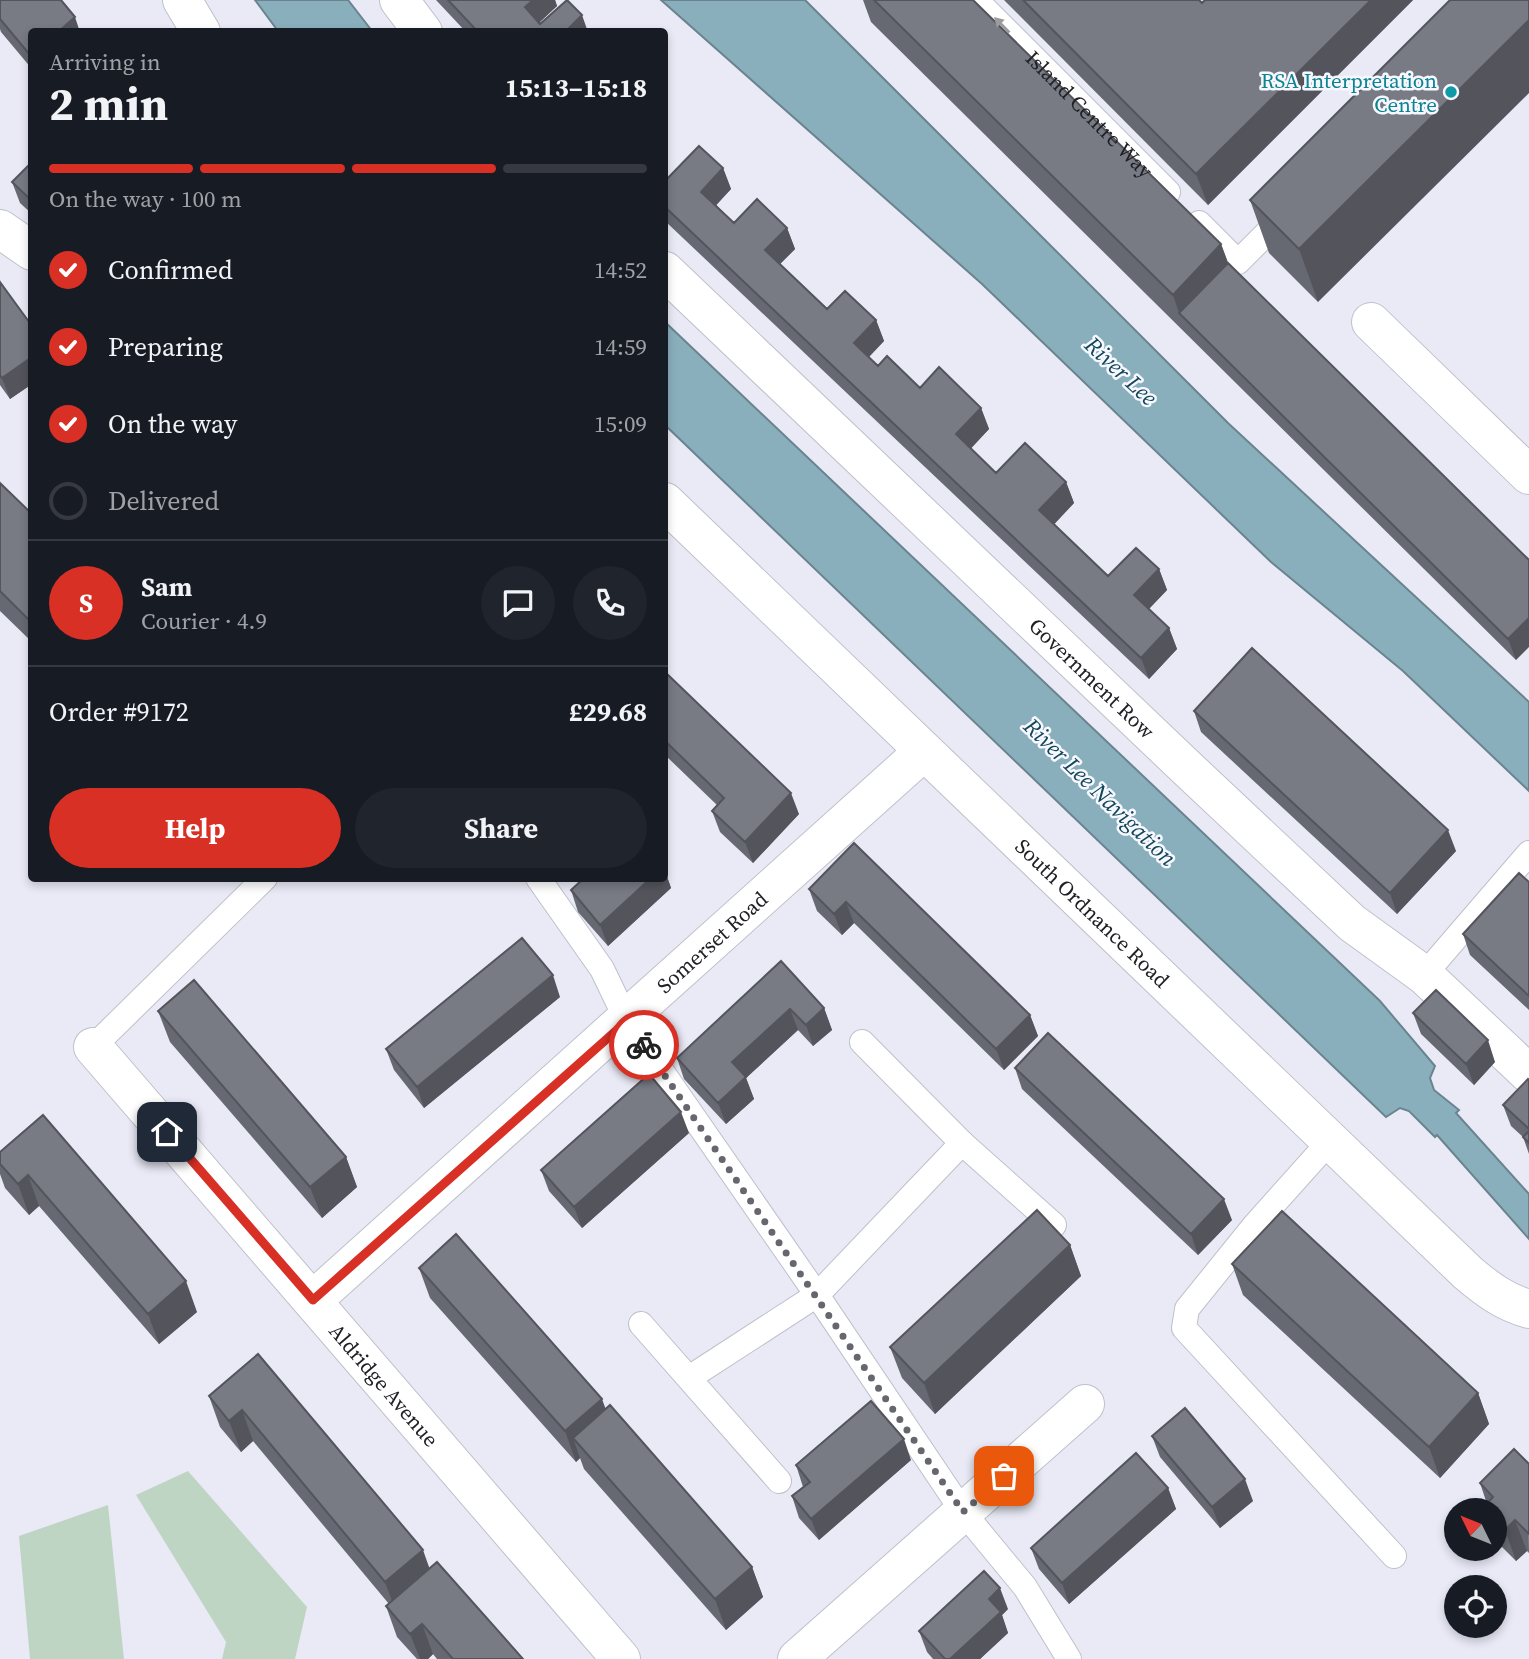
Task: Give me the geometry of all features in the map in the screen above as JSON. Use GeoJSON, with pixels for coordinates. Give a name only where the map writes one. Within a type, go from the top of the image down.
{"type":"FeatureCollection","features":[{"type":"Feature","properties":{"kind":"street"},"geometry":{"type":"LineString","coordinates":[[182,0],[199,28]]}},
{"type":"Feature","properties":{"kind":"street"},"geometry":{"type":"LineString","coordinates":[[399,0],[420,28]]}},
{"type":"Feature","properties":{"kind":"street"},"geometry":{"type":"LineString","coordinates":[[0,229],[28,248]]}},
{"type":"Feature","properties":{"kind":"street","name":"Government Row"},"geometry":{"type":"LineString","coordinates":[[668,274],[1352,923],[1424,975],[1529,1074]]}},
{"type":"Feature","properties":{"kind":"street"},"geometry":{"type":"LineString","coordinates":[[1371,323],[1529,475]]}},
{"type":"Feature","properties":{"kind":"street","name":"South Ordnance Road"},"geometry":{"type":"LineString","coordinates":[[668,505],[1468,1273],[1490,1292],[1523,1312]]}},
{"type":"Feature","properties":{"kind":"street","name":"Somerset Road"},"geometry":{"type":"LineString","coordinates":[[313,1300],[627,1021],[923,752]]}},
{"type":"Feature","properties":{"kind":"street","name":"Aldridge Avenue"},"geometry":{"type":"LineString","coordinates":[[93,1047],[621,1659]]}},
{"type":"Feature","properties":{"kind":"street"},"geometry":{"type":"LineString","coordinates":[[797,1659],[1085,1404]]}},
{"type":"Feature","properties":{"kind":"lane","name":"Island Centre Way"},"geometry":{"type":"LineString","coordinates":[[976,0],[1238,262],[1304,196]]}},
{"type":"Feature","properties":{"kind":"lane"},"geometry":{"type":"LineString","coordinates":[[1424,975],[1529,853]]}},
{"type":"Feature","properties":{"kind":"lane"},"geometry":{"type":"LineString","coordinates":[[93,1047],[261,882]]}},
{"type":"Feature","properties":{"kind":"lane"},"geometry":{"type":"LineString","coordinates":[[541,882],[602,969],[627,1021],[963,1512],[1025,1587],[1069,1659]]}},
{"type":"Feature","properties":{"kind":"lane"},"geometry":{"type":"LineString","coordinates":[[862,1042],[961,1143],[1054,1225]]}},
{"type":"Feature","properties":{"kind":"lane"},"geometry":{"type":"LineString","coordinates":[[1330,1141],[1254,1226],[1187,1309],[1184,1328],[1394,1556]]}},
{"type":"Feature","properties":{"kind":"lane"},"geometry":{"type":"LineString","coordinates":[[689,1378],[817,1295],[961,1143]]}},
{"type":"Feature","properties":{"kind":"lane"},"geometry":{"type":"LineString","coordinates":[[641,1324],[779,1481]]}},
{"type":"Feature","properties":{"kind":"green space"},"geometry":{"type":"Polygon","coordinates":[[[188,1471],[307,1607],[295,1659],[222,1659],[226,1642],[136,1495],[188,1471]]]}},
{"type":"Feature","properties":{"kind":"green space"},"geometry":{"type":"Polygon","coordinates":[[[108,1505],[124,1659],[30,1659],[19,1536],[108,1505]]]}},
{"type":"Feature","properties":{"kind":"water"},"geometry":{"type":"Polygon","coordinates":[[[255,0],[348,0],[370,28],[276,28],[255,0]]]}},
{"type":"Feature","properties":{"kind":"water","name":"River Lee"},"geometry":{"type":"Polygon","coordinates":[[[661,0],[805,0],[1228,423],[1529,702],[1529,791],[1403,671],[1271,562],[982,284],[661,0]]]}},
{"type":"Feature","properties":{"kind":"water","name":"River Lee Navigation"},"geometry":{"type":"Polygon","coordinates":[[[668,325],[1380,1001],[1435,1066],[1430,1078],[1434,1090],[1459,1110],[1456,1113],[1529,1194],[1529,1239],[1437,1135],[1435,1137],[1409,1111],[1400,1108],[1386,1117],[668,428],[668,325]]]}},
{"type":"Feature","properties":{"kind":"building"},"geometry":{"type":"Polygon","coordinates":[[[0,0],[61,0],[75,17],[63,28],[28,28],[28,53],[0,19],[0,0]]]}},
{"type":"Feature","properties":{"kind":"building"},"geometry":{"type":"Polygon","coordinates":[[[448,0],[533,0],[525,7],[540,24],[567,0],[582,15],[569,28],[474,28],[448,0]]]}},
{"type":"Feature","properties":{"kind":"building"},"geometry":{"type":"Polygon","coordinates":[[[874,0],[973,0],[1221,244],[1173,295],[874,0]]]}},
{"type":"Feature","properties":{"kind":"building"},"geometry":{"type":"Polygon","coordinates":[[[1023,0],[1199,0],[1202,3],[1205,0],[1371,0],[1196,174],[1023,0]]]}},
{"type":"Feature","properties":{"kind":"building"},"geometry":{"type":"Polygon","coordinates":[[[1450,0],[1529,0],[1529,20],[1299,249],[1250,200],[1450,0]]]}},
{"type":"Feature","properties":{"kind":"building"},"geometry":{"type":"Polygon","coordinates":[[[699,146],[723,168],[701,192],[734,223],[757,199],[787,228],[765,250],[827,309],[845,291],[876,320],[854,343],[878,366],[887,356],[920,388],[939,367],[981,408],[956,434],[996,473],[1025,443],[1066,482],[1039,510],[1108,576],[1136,548],[1159,569],[1134,595],[1169,628],[1141,658],[668,210],[668,178],[699,146]]]}},
{"type":"Feature","properties":{"kind":"building"},"geometry":{"type":"Polygon","coordinates":[[[28,166],[28,197],[12,182],[28,166]]]}},
{"type":"Feature","properties":{"kind":"building"},"geometry":{"type":"Polygon","coordinates":[[[1228,263],[1529,560],[1529,618],[1508,639],[1179,313],[1228,263]]]}},
{"type":"Feature","properties":{"kind":"building"},"geometry":{"type":"Polygon","coordinates":[[[0,282],[28,320],[28,360],[2,378],[0,282]]]}},
{"type":"Feature","properties":{"kind":"building"},"geometry":{"type":"Polygon","coordinates":[[[0,483],[28,510],[28,619],[0,591],[0,483]]]}},
{"type":"Feature","properties":{"kind":"building"},"geometry":{"type":"Polygon","coordinates":[[[1252,648],[1448,830],[1390,893],[1194,711],[1252,648]]]}},
{"type":"Feature","properties":{"kind":"building"},"geometry":{"type":"Polygon","coordinates":[[[668,675],[791,793],[745,842],[712,811],[724,798],[668,744],[668,675]]]}},
{"type":"Feature","properties":{"kind":"building"},"geometry":{"type":"Polygon","coordinates":[[[854,843],[1030,1015],[996,1049],[846,902],[834,914],[809,889],[854,843]]]}},
{"type":"Feature","properties":{"kind":"building"},"geometry":{"type":"Polygon","coordinates":[[[1519,873],[1529,882],[1529,996],[1463,934],[1519,873]]]}},
{"type":"Feature","properties":{"kind":"building"},"geometry":{"type":"Polygon","coordinates":[[[580,882],[647,882],[600,925],[571,890],[580,882]]]}},
{"type":"Feature","properties":{"kind":"building"},"geometry":{"type":"Polygon","coordinates":[[[522,938],[553,975],[417,1087],[386,1049],[522,938]]]}},
{"type":"Feature","properties":{"kind":"building"},"geometry":{"type":"Polygon","coordinates":[[[781,961],[824,1008],[806,1025],[790,1009],[732,1062],[746,1077],[718,1103],[677,1058],[781,961]]]}},
{"type":"Feature","properties":{"kind":"building"},"geometry":{"type":"Polygon","coordinates":[[[194,980],[346,1157],[310,1187],[158,1011],[194,980]]]}},
{"type":"Feature","properties":{"kind":"building"},"geometry":{"type":"Polygon","coordinates":[[[1436,990],[1488,1040],[1466,1064],[1413,1013],[1436,990]]]}},
{"type":"Feature","properties":{"kind":"building"},"geometry":{"type":"Polygon","coordinates":[[[1048,1033],[1224,1199],[1191,1234],[1015,1068],[1048,1033]]]}},
{"type":"Feature","properties":{"kind":"building"},"geometry":{"type":"Polygon","coordinates":[[[649,1074],[681,1112],[574,1207],[541,1170],[649,1074]]]}},
{"type":"Feature","properties":{"kind":"building"},"geometry":{"type":"Polygon","coordinates":[[[1529,1080],[1529,1129],[1503,1105],[1529,1080]]]}},
{"type":"Feature","properties":{"kind":"building"},"geometry":{"type":"Polygon","coordinates":[[[43,1115],[186,1281],[148,1314],[28,1175],[18,1184],[0,1164],[0,1152],[43,1115]]]}},
{"type":"Feature","properties":{"kind":"building"},"geometry":{"type":"Polygon","coordinates":[[[1529,1131],[1529,1143],[1523,1137],[1529,1131]]]}},
{"type":"Feature","properties":{"kind":"building"},"geometry":{"type":"Polygon","coordinates":[[[1037,1210],[1070,1245],[924,1383],[890,1347],[1037,1210]]]}},
{"type":"Feature","properties":{"kind":"building"},"geometry":{"type":"Polygon","coordinates":[[[1282,1211],[1478,1393],[1429,1447],[1232,1264],[1282,1211]]]}},
{"type":"Feature","properties":{"kind":"building"},"geometry":{"type":"Polygon","coordinates":[[[456,1234],[602,1399],[565,1431],[419,1268],[456,1234]]]}},
{"type":"Feature","properties":{"kind":"building"},"geometry":{"type":"Polygon","coordinates":[[[258,1354],[423,1550],[385,1582],[242,1410],[229,1421],[209,1396],[258,1354]]]}},
{"type":"Feature","properties":{"kind":"building"},"geometry":{"type":"Polygon","coordinates":[[[871,1401],[904,1439],[811,1519],[792,1496],[810,1482],[796,1465],[871,1401]]]}},
{"type":"Feature","properties":{"kind":"building"},"geometry":{"type":"Polygon","coordinates":[[[610,1405],[752,1567],[715,1599],[573,1438],[610,1405]]]}},
{"type":"Feature","properties":{"kind":"building"},"geometry":{"type":"Polygon","coordinates":[[[1185,1408],[1245,1479],[1212,1507],[1152,1436],[1185,1408]]]}},
{"type":"Feature","properties":{"kind":"building"},"geometry":{"type":"Polygon","coordinates":[[[1514,1449],[1529,1464],[1529,1534],[1515,1520],[1507,1528],[1507,1498],[1492,1498],[1480,1483],[1514,1449]]]}},
{"type":"Feature","properties":{"kind":"building"},"geometry":{"type":"Polygon","coordinates":[[[1136,1453],[1168,1488],[1062,1583],[1031,1548],[1136,1453]]]}},
{"type":"Feature","properties":{"kind":"building"},"geometry":{"type":"Polygon","coordinates":[[[437,1562],[523,1659],[453,1659],[422,1624],[410,1634],[386,1606],[437,1562]]]}},
{"type":"Feature","properties":{"kind":"building"},"geometry":{"type":"Polygon","coordinates":[[[984,1571],[1000,1588],[989,1599],[1001,1612],[950,1659],[945,1659],[919,1631],[984,1571]]]}},
{"type":"Feature","properties":{"kind":"way so far"},"geometry":{"type":"LineString","coordinates":[[644,1045],[963,1512],[1004,1476]]}},
{"type":"Feature","properties":{"kind":"place","name":"RSA Interpretation Centre"},"geometry":{"type":"Point","coordinates":[1451,92]}},
{"type":"Feature","properties":{"kind":"route"},"geometry":{"type":"LineString","coordinates":[[167,1132],[313,1300],[627,1021],[644,1045]]}}]}
